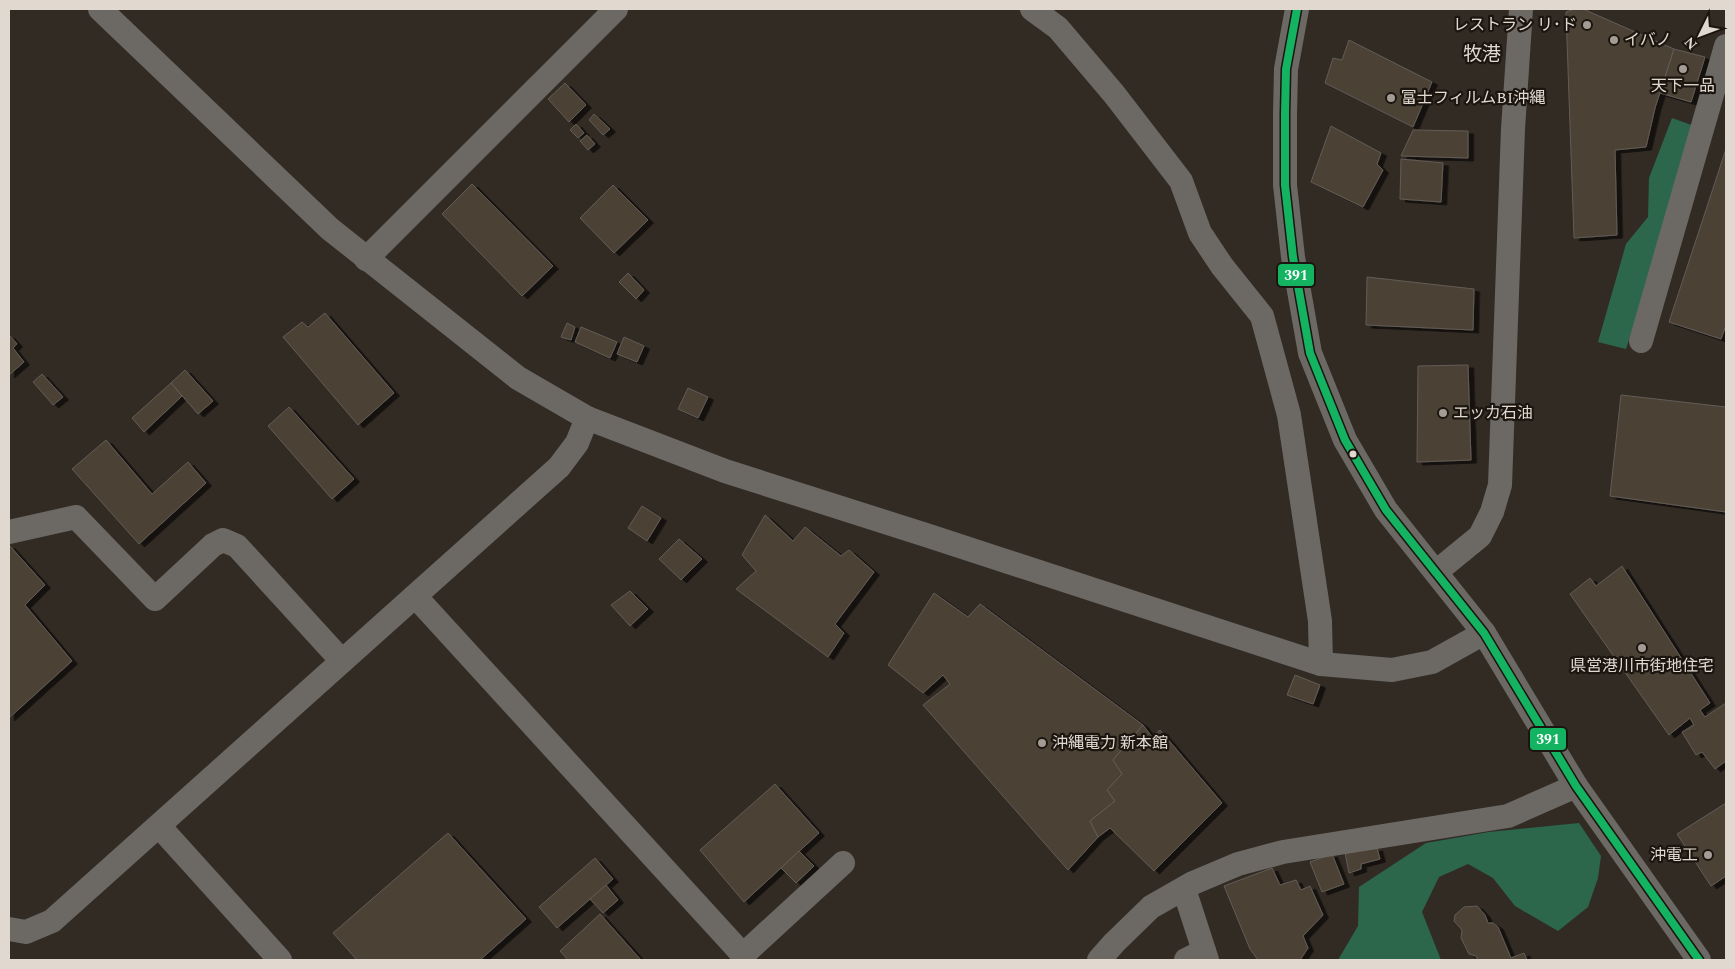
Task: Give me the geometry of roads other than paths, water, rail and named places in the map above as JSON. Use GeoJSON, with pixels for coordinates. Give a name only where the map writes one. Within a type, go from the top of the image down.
{"type":"FeatureCollection","features":[{"type":"Feature","properties":{"kind":"street"},"geometry":{"type":"LineString","coordinates":[[100,9],[330,229],[518,378],[587,418],[725,471],[1321,664],[1392,670],[1432,662],[1484,633]]}},
{"type":"Feature","properties":{"kind":"street"},"geometry":{"type":"LineString","coordinates":[[366,259],[616,9]]}},
{"type":"Feature","properties":{"kind":"street"},"geometry":{"type":"LineString","coordinates":[[1032,9],[1058,28],[1114,94],[1181,181],[1200,233],[1222,266],[1262,316],[1289,415],[1320,621],[1321,664]]}},
{"type":"Feature","properties":{"kind":"street"},"geometry":{"type":"LineString","coordinates":[[1297,9],[1286,69],[1285,185],[1293,257],[1310,353],[1345,440],[1386,510],[1484,633],[1576,786],[1699,960]]}},
{"type":"Feature","properties":{"kind":"street"},"geometry":{"type":"LineString","coordinates":[[1436,572],[1480,536],[1492,512],[1500,485],[1513,129],[1521,9]]}},
{"type":"Feature","properties":{"kind":"street"},"geometry":{"type":"LineString","coordinates":[[1641,341],[1726,46]]}},
{"type":"Feature","properties":{"kind":"street"},"geometry":{"type":"LineString","coordinates":[[9,929],[26,932],[52,921],[559,467],[577,443],[587,418]]}},
{"type":"Feature","properties":{"kind":"street"},"geometry":{"type":"LineString","coordinates":[[9,533],[76,517],[155,599],[213,546],[223,540],[236,546],[342,661]]}},
{"type":"Feature","properties":{"kind":"street"},"geometry":{"type":"LineString","coordinates":[[415,596],[740,958],[843,863]]}},
{"type":"Feature","properties":{"kind":"street"},"geometry":{"type":"LineString","coordinates":[[1099,960],[1151,907],[1184,889],[1238,864],[1283,852],[1508,816],[1576,786]]}},
{"type":"Feature","properties":{"kind":"street"},"geometry":{"type":"LineString","coordinates":[[159,826],[280,960]]}},
{"type":"Feature","properties":{"kind":"street"},"geometry":{"type":"LineString","coordinates":[[1184,889],[1199,957]]}},
{"type":"Feature","properties":{"kind":"place","name":"レストラン リ･ド"},"geometry":{"type":"Point","coordinates":[1587,25]}},
{"type":"Feature","properties":{"kind":"place","name":"イバノ"},"geometry":{"type":"Point","coordinates":[1614,40]}},
{"type":"Feature","properties":{"kind":"place","name":"天下一品"},"geometry":{"type":"Point","coordinates":[1683,69]}},
{"type":"Feature","properties":{"kind":"place","name":"富士フィルムBI沖縄"},"geometry":{"type":"Point","coordinates":[1391,98]}},
{"type":"Feature","properties":{"kind":"place","name":"エッカ石油"},"geometry":{"type":"Point","coordinates":[1443,413]}},
{"type":"Feature","properties":{"kind":"place","name":"県営港川市街地住宅"},"geometry":{"type":"Point","coordinates":[1642,648]}},
{"type":"Feature","properties":{"kind":"place","name":"沖縄電力 新本館"},"geometry":{"type":"Point","coordinates":[1042,743]}},
{"type":"Feature","properties":{"kind":"place","name":"沖電工"},"geometry":{"type":"Point","coordinates":[1708,855]}},
{"type":"Feature","properties":{"kind":"district","name":"牧港"},"geometry":{"type":"Point","coordinates":[1482,54]}}]}
